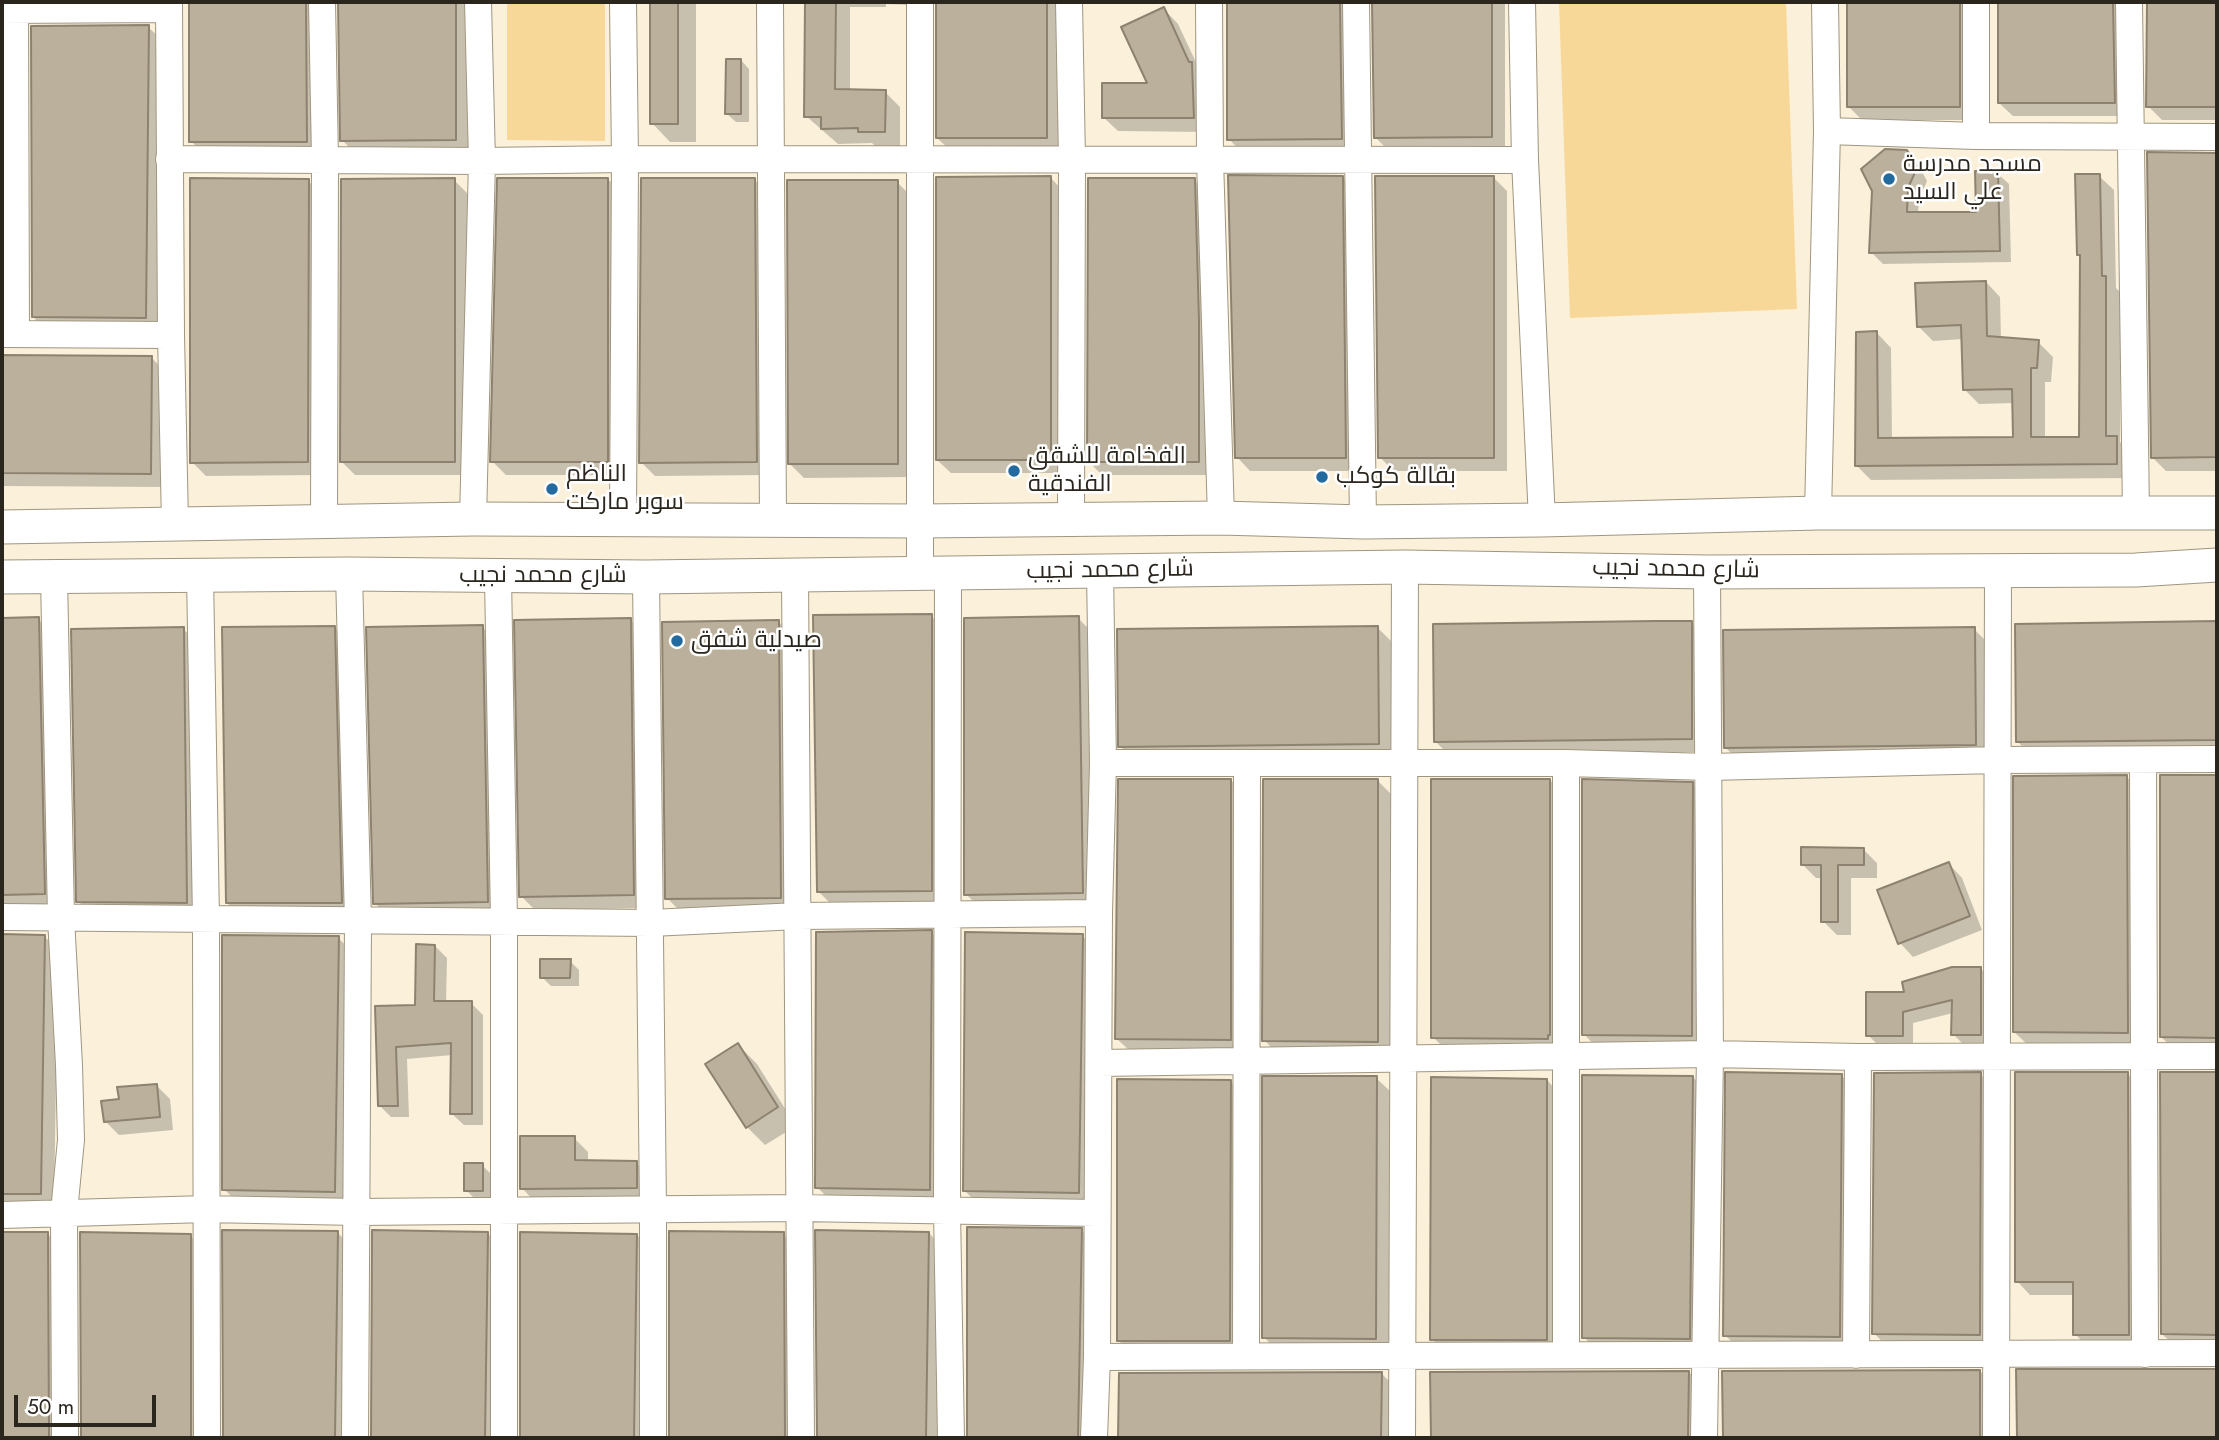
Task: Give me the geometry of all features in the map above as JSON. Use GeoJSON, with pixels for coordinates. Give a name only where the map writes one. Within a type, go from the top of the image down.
{"type":"FeatureCollection","features":[{"type":"Feature","properties":{"kind":"main road","name":"شارع محمد نجيب"},"geometry":{"type":"LineString","coordinates":[[2,527],[473,519],[919,521],[1221,518],[1363,522],[1818,513],[2217,513]]}},
{"type":"Feature","properties":{"kind":"main road","name":"شارع محمد نجيب"},"geometry":{"type":"LineString","coordinates":[[2,577],[349,574],[646,577],[1405,567],[1707,572],[1997,571],[2136,570],[2217,565]]}},
{"type":"Feature","properties":{"kind":"street"},"geometry":{"type":"LineString","coordinates":[[322,2],[325,159],[324,522]]}},
{"type":"Feature","properties":{"kind":"street"},"geometry":{"type":"LineString","coordinates":[[473,519],[482,161],[478,2]]}},
{"type":"Feature","properties":{"kind":"street"},"geometry":{"type":"LineString","coordinates":[[623,2],[623,519]]}},
{"type":"Feature","properties":{"kind":"street"},"geometry":{"type":"LineString","coordinates":[[770,2],[773,520]]}},
{"type":"Feature","properties":{"kind":"street"},"geometry":{"type":"LineString","coordinates":[[920,2],[919,521],[934,573],[948,915],[947,1210],[951,1438]]}},
{"type":"Feature","properties":{"kind":"street"},"geometry":{"type":"LineString","coordinates":[[1069,2],[1072,159],[1071,520]]}},
{"type":"Feature","properties":{"kind":"street"},"geometry":{"type":"LineString","coordinates":[[1209,2],[1210,159],[1221,518]]}},
{"type":"Feature","properties":{"kind":"street"},"geometry":{"type":"LineString","coordinates":[[1356,2],[1363,522]]}},
{"type":"Feature","properties":{"kind":"street"},"geometry":{"type":"LineString","coordinates":[[1522,2],[1525,160],[1542,520]]}},
{"type":"Feature","properties":{"kind":"street"},"geometry":{"type":"LineString","coordinates":[[1818,513],[1827,131],[1825,2]]}},
{"type":"Feature","properties":{"kind":"street"},"geometry":{"type":"LineString","coordinates":[[1976,2],[1976,136]]}},
{"type":"Feature","properties":{"kind":"street"},"geometry":{"type":"LineString","coordinates":[[2129,2],[2136,513]]}},
{"type":"Feature","properties":{"kind":"street"},"geometry":{"type":"LineString","coordinates":[[171,335],[9,334],[11,8],[169,6],[175,524]]}},
{"type":"Feature","properties":{"kind":"street"},"geometry":{"type":"LineString","coordinates":[[1827,131],[2129,138],[2217,136]]}},
{"type":"Feature","properties":{"kind":"street"},"geometry":{"type":"LineString","coordinates":[[169,159],[1525,160]]}},
{"type":"Feature","properties":{"kind":"street"},"geometry":{"type":"LineString","coordinates":[[1402,1438],[1405,567]]}},
{"type":"Feature","properties":{"kind":"street"},"geometry":{"type":"LineString","coordinates":[[1094,1438],[1102,763],[1100,571]]}},
{"type":"Feature","properties":{"kind":"street"},"geometry":{"type":"LineString","coordinates":[[1996,1438],[1997,571]]}},
{"type":"Feature","properties":{"kind":"street"},"geometry":{"type":"LineString","coordinates":[[1704,1438],[1710,1054],[1707,572]]}},
{"type":"Feature","properties":{"kind":"street"},"geometry":{"type":"LineString","coordinates":[[349,574],[358,920],[355,1438]]}},
{"type":"Feature","properties":{"kind":"street"},"geometry":{"type":"LineString","coordinates":[[201,575],[206,920],[207,1438]]}},
{"type":"Feature","properties":{"kind":"street"},"geometry":{"type":"LineString","coordinates":[[795,575],[801,1438]]}},
{"type":"Feature","properties":{"kind":"street"},"geometry":{"type":"LineString","coordinates":[[54,577],[61,918],[71,1140],[64,1212],[65,1438]]}},
{"type":"Feature","properties":{"kind":"street"},"geometry":{"type":"LineString","coordinates":[[498,577],[504,921],[504,1438]]}},
{"type":"Feature","properties":{"kind":"street"},"geometry":{"type":"LineString","coordinates":[[646,577],[651,923],[653,1438]]}},
{"type":"Feature","properties":{"kind":"street"},"geometry":{"type":"LineString","coordinates":[[1102,763],[1566,763],[1709,767],[1997,760],[2217,759]]}},
{"type":"Feature","properties":{"kind":"street"},"geometry":{"type":"LineString","coordinates":[[2143,760],[2145,1353]]}},
{"type":"Feature","properties":{"kind":"street"},"geometry":{"type":"LineString","coordinates":[[1566,763],[1566,1355]]}},
{"type":"Feature","properties":{"kind":"street"},"geometry":{"type":"LineString","coordinates":[[1246,1356],[1247,764]]}},
{"type":"Feature","properties":{"kind":"street"},"geometry":{"type":"LineString","coordinates":[[2,917],[651,923],[798,916],[1099,914]]}},
{"type":"Feature","properties":{"kind":"street"},"geometry":{"type":"LineString","coordinates":[[1099,1063],[1710,1054],[1858,1057],[2217,1056]]}},
{"type":"Feature","properties":{"kind":"street"},"geometry":{"type":"LineString","coordinates":[[1856,1355],[1858,1057]]}},
{"type":"Feature","properties":{"kind":"street"},"geometry":{"type":"LineString","coordinates":[[2,1215],[206,1209],[357,1212],[798,1208],[1097,1213]]}},
{"type":"Feature","properties":{"kind":"street"},"geometry":{"type":"LineString","coordinates":[[1097,1357],[2217,1353]]}},
{"type":"Feature","properties":{"kind":"shaded area"},"geometry":{"type":"Polygon","coordinates":[[[507,2],[605,2],[605,141],[507,140],[507,2]]]}},
{"type":"Feature","properties":{"kind":"shaded area"},"geometry":{"type":"Polygon","coordinates":[[[1559,2],[1786,2],[1797,309],[1570,318],[1559,2]]]}},
{"type":"Feature","properties":{"kind":"building"},"geometry":{"type":"Polygon","coordinates":[[[189,2],[306,2],[307,142],[189,142],[189,2]]]}},
{"type":"Feature","properties":{"kind":"building"},"geometry":{"type":"Polygon","coordinates":[[[338,2],[456,2],[456,140],[340,141],[338,2]]]}},
{"type":"Feature","properties":{"kind":"building"},"geometry":{"type":"Polygon","coordinates":[[[650,2],[678,2],[678,124],[650,124],[650,2]]]}},
{"type":"Feature","properties":{"kind":"building"},"geometry":{"type":"Polygon","coordinates":[[[805,2],[836,2],[835,89],[886,90],[885,132],[858,132],[858,128],[821,129],[821,117],[804,117],[805,2]]]}},
{"type":"Feature","properties":{"kind":"building"},"geometry":{"type":"Polygon","coordinates":[[[936,2],[1047,2],[1047,138],[936,138],[936,2]]]}},
{"type":"Feature","properties":{"kind":"building"},"geometry":{"type":"Polygon","coordinates":[[[1227,2],[1340,2],[1342,139],[1227,140],[1227,2]]]}},
{"type":"Feature","properties":{"kind":"building"},"geometry":{"type":"Polygon","coordinates":[[[1372,2],[1492,2],[1492,137],[1374,138],[1372,2]]]}},
{"type":"Feature","properties":{"kind":"building"},"geometry":{"type":"Polygon","coordinates":[[[1847,2],[1960,2],[1960,107],[1847,107],[1847,2]]]}},
{"type":"Feature","properties":{"kind":"building"},"geometry":{"type":"Polygon","coordinates":[[[1998,2],[2113,2],[2115,103],[1998,103],[1998,2]]]}},
{"type":"Feature","properties":{"kind":"building"},"geometry":{"type":"Polygon","coordinates":[[[2147,2],[2217,2],[2217,107],[2146,107],[2147,2]]]}},
{"type":"Feature","properties":{"kind":"building"},"geometry":{"type":"Polygon","coordinates":[[[1164,7],[1189,62],[1192,62],[1194,118],[1102,118],[1102,83],[1147,83],[1121,27],[1164,7]]]}},
{"type":"Feature","properties":{"kind":"building"},"geometry":{"type":"Polygon","coordinates":[[[149,25],[146,318],[32,317],[31,26],[149,25]]]}},
{"type":"Feature","properties":{"kind":"building"},"geometry":{"type":"Polygon","coordinates":[[[726,59],[741,59],[741,114],[725,114],[726,59]]]}},
{"type":"Feature","properties":{"kind":"building"},"geometry":{"type":"Polygon","coordinates":[[[1885,149],[1907,150],[1917,168],[1908,188],[1907,212],[1976,212],[1975,171],[1998,171],[2000,251],[1869,253],[1872,191],[1861,169],[1885,149]]]}},
{"type":"Feature","properties":{"kind":"building"},"geometry":{"type":"Polygon","coordinates":[[[2147,152],[2217,153],[2217,457],[2151,458],[2147,152]]]}},
{"type":"Feature","properties":{"kind":"building"},"geometry":{"type":"Polygon","coordinates":[[[2075,174],[2100,174],[2102,276],[2106,276],[2106,436],[2117,436],[2117,464],[1855,466],[1856,332],[1877,331],[1878,438],[2013,437],[2012,389],[1963,390],[1961,325],[1917,327],[1915,283],[1986,281],[1987,336],[2039,340],[2037,368],[2031,368],[2031,437],[2079,437],[2080,255],[2077,255],[2075,174]]]}},
{"type":"Feature","properties":{"kind":"building"},"geometry":{"type":"Polygon","coordinates":[[[1228,175],[1343,176],[1346,458],[1235,458],[1228,175]]]}},
{"type":"Feature","properties":{"kind":"building"},"geometry":{"type":"Polygon","coordinates":[[[1051,176],[1051,460],[936,460],[936,177],[1051,176]]]}},
{"type":"Feature","properties":{"kind":"building"},"geometry":{"type":"Polygon","coordinates":[[[1375,176],[1494,176],[1494,458],[1378,458],[1375,176]]]}},
{"type":"Feature","properties":{"kind":"building"},"geometry":{"type":"Polygon","coordinates":[[[190,178],[309,179],[308,462],[190,463],[190,178]]]}},
{"type":"Feature","properties":{"kind":"building"},"geometry":{"type":"Polygon","coordinates":[[[455,178],[455,462],[340,462],[341,179],[455,178]]]}},
{"type":"Feature","properties":{"kind":"building"},"geometry":{"type":"Polygon","coordinates":[[[497,178],[608,178],[608,462],[490,462],[497,178]]]}},
{"type":"Feature","properties":{"kind":"building"},"geometry":{"type":"Polygon","coordinates":[[[641,178],[755,178],[757,462],[639,463],[641,178]]]}},
{"type":"Feature","properties":{"kind":"building"},"geometry":{"type":"Polygon","coordinates":[[[1088,178],[1195,178],[1199,462],[1087,462],[1088,178]]]}},
{"type":"Feature","properties":{"kind":"building"},"geometry":{"type":"Polygon","coordinates":[[[787,180],[898,180],[898,464],[788,464],[787,180]]]}},
{"type":"Feature","properties":{"kind":"building"},"geometry":{"type":"Polygon","coordinates":[[[2,355],[152,356],[151,474],[2,473],[2,355]]]}},
{"type":"Feature","properties":{"kind":"building"},"geometry":{"type":"Polygon","coordinates":[[[932,614],[932,891],[817,892],[813,615],[932,614]]]}},
{"type":"Feature","properties":{"kind":"building"},"geometry":{"type":"Polygon","coordinates":[[[1079,616],[1083,893],[964,895],[964,618],[1079,616]]]}},
{"type":"Feature","properties":{"kind":"building"},"geometry":{"type":"Polygon","coordinates":[[[39,617],[45,894],[2,895],[2,618],[39,617]]]}},
{"type":"Feature","properties":{"kind":"building"},"geometry":{"type":"Polygon","coordinates":[[[631,618],[634,895],[519,897],[514,620],[631,618]]]}},
{"type":"Feature","properties":{"kind":"building"},"geometry":{"type":"Polygon","coordinates":[[[779,620],[781,898],[665,899],[662,622],[779,620]]]}},
{"type":"Feature","properties":{"kind":"building"},"geometry":{"type":"Polygon","coordinates":[[[1692,621],[1692,739],[1434,742],[1433,624],[1692,621]]]}},
{"type":"Feature","properties":{"kind":"building"},"geometry":{"type":"Polygon","coordinates":[[[2217,621],[2217,740],[2016,742],[2015,624],[2217,621]]]}},
{"type":"Feature","properties":{"kind":"building"},"geometry":{"type":"Polygon","coordinates":[[[483,625],[488,902],[373,904],[366,627],[483,625]]]}},
{"type":"Feature","properties":{"kind":"building"},"geometry":{"type":"Polygon","coordinates":[[[335,626],[342,903],[226,903],[222,627],[335,626]]]}},
{"type":"Feature","properties":{"kind":"building"},"geometry":{"type":"Polygon","coordinates":[[[1378,626],[1379,744],[1118,747],[1117,629],[1378,626]]]}},
{"type":"Feature","properties":{"kind":"building"},"geometry":{"type":"Polygon","coordinates":[[[184,627],[187,903],[76,902],[71,629],[184,627]]]}},
{"type":"Feature","properties":{"kind":"building"},"geometry":{"type":"Polygon","coordinates":[[[1975,627],[1976,745],[1724,748],[1723,630],[1975,627]]]}},
{"type":"Feature","properties":{"kind":"building"},"geometry":{"type":"Polygon","coordinates":[[[2127,775],[2128,1033],[2013,1032],[2013,776],[2127,775]]]}},
{"type":"Feature","properties":{"kind":"building"},"geometry":{"type":"Polygon","coordinates":[[[2160,775],[2217,775],[2217,1038],[2160,1037],[2160,775]]]}},
{"type":"Feature","properties":{"kind":"building"},"geometry":{"type":"Polygon","coordinates":[[[1118,779],[1231,779],[1231,1040],[1115,1039],[1118,779]]]}},
{"type":"Feature","properties":{"kind":"building"},"geometry":{"type":"Polygon","coordinates":[[[1263,779],[1378,779],[1378,1042],[1262,1041],[1263,779]]]}},
{"type":"Feature","properties":{"kind":"building"},"geometry":{"type":"Polygon","coordinates":[[[1431,779],[1550,779],[1548,1039],[1431,1038],[1431,779]]]}},
{"type":"Feature","properties":{"kind":"building"},"geometry":{"type":"Polygon","coordinates":[[[1582,779],[1693,782],[1692,1036],[1582,1035],[1582,779]]]}},
{"type":"Feature","properties":{"kind":"building"},"geometry":{"type":"Polygon","coordinates":[[[1801,847],[1864,848],[1864,865],[1838,865],[1838,922],[1821,922],[1821,865],[1801,865],[1801,847]]]}},
{"type":"Feature","properties":{"kind":"building"},"geometry":{"type":"Polygon","coordinates":[[[1949,862],[1970,916],[1898,944],[1877,890],[1949,862]]]}},
{"type":"Feature","properties":{"kind":"building"},"geometry":{"type":"Polygon","coordinates":[[[932,930],[930,1190],[815,1188],[816,932],[932,930]]]}},
{"type":"Feature","properties":{"kind":"building"},"geometry":{"type":"Polygon","coordinates":[[[965,932],[1083,934],[1079,1193],[963,1191],[965,932]]]}},
{"type":"Feature","properties":{"kind":"building"},"geometry":{"type":"Polygon","coordinates":[[[2,934],[45,935],[41,1194],[2,1194],[2,934]]]}},
{"type":"Feature","properties":{"kind":"building"},"geometry":{"type":"Polygon","coordinates":[[[222,935],[339,936],[335,1192],[222,1190],[222,935]]]}},
{"type":"Feature","properties":{"kind":"building"},"geometry":{"type":"Polygon","coordinates":[[[416,944],[435,945],[434,1001],[472,1001],[472,1114],[450,1114],[451,1043],[396,1047],[398,1106],[378,1106],[375,1006],[415,1005],[416,944]]]}},
{"type":"Feature","properties":{"kind":"building"},"geometry":{"type":"Polygon","coordinates":[[[540,959],[571,959],[570,978],[540,978],[540,959]]]}},
{"type":"Feature","properties":{"kind":"building"},"geometry":{"type":"Polygon","coordinates":[[[1952,967],[1981,967],[1981,1035],[1951,1035],[1952,1000],[1903,1012],[1903,1036],[1866,1036],[1866,992],[1904,992],[1902,982],[1952,967]]]}},
{"type":"Feature","properties":{"kind":"building"},"geometry":{"type":"Polygon","coordinates":[[[738,1043],[778,1107],[746,1128],[705,1064],[738,1043]]]}},
{"type":"Feature","properties":{"kind":"building"},"geometry":{"type":"Polygon","coordinates":[[[1725,1072],[1842,1074],[1840,1337],[1723,1336],[1725,1072]]]}},
{"type":"Feature","properties":{"kind":"building"},"geometry":{"type":"Polygon","coordinates":[[[1981,1072],[1980,1335],[1872,1334],[1874,1073],[1981,1072]]]}},
{"type":"Feature","properties":{"kind":"building"},"geometry":{"type":"Polygon","coordinates":[[[2015,1072],[2128,1072],[2129,1335],[2073,1335],[2073,1282],[2015,1282],[2015,1072]]]}},
{"type":"Feature","properties":{"kind":"building"},"geometry":{"type":"Polygon","coordinates":[[[2160,1072],[2217,1072],[2217,1335],[2161,1334],[2160,1072]]]}},
{"type":"Feature","properties":{"kind":"building"},"geometry":{"type":"Polygon","coordinates":[[[1582,1075],[1693,1076],[1690,1339],[1582,1338],[1582,1075]]]}},
{"type":"Feature","properties":{"kind":"building"},"geometry":{"type":"Polygon","coordinates":[[[1262,1076],[1377,1076],[1376,1339],[1262,1338],[1262,1076]]]}},
{"type":"Feature","properties":{"kind":"building"},"geometry":{"type":"Polygon","coordinates":[[[1431,1077],[1547,1079],[1547,1340],[1430,1340],[1431,1077]]]}},
{"type":"Feature","properties":{"kind":"building"},"geometry":{"type":"Polygon","coordinates":[[[1117,1079],[1231,1080],[1230,1341],[1117,1341],[1117,1079]]]}},
{"type":"Feature","properties":{"kind":"building"},"geometry":{"type":"Polygon","coordinates":[[[157,1084],[160,1117],[104,1122],[101,1101],[119,1099],[117,1087],[157,1084]]]}},
{"type":"Feature","properties":{"kind":"building"},"geometry":{"type":"Polygon","coordinates":[[[520,1136],[575,1136],[575,1160],[637,1161],[637,1188],[520,1189],[520,1136]]]}},
{"type":"Feature","properties":{"kind":"building"},"geometry":{"type":"Polygon","coordinates":[[[464,1163],[483,1163],[483,1191],[464,1191],[464,1163]]]}},
{"type":"Feature","properties":{"kind":"building"},"geometry":{"type":"Polygon","coordinates":[[[967,1227],[1082,1228],[1078,1438],[967,1438],[967,1227]]]}},
{"type":"Feature","properties":{"kind":"building"},"geometry":{"type":"Polygon","coordinates":[[[222,1230],[338,1231],[335,1438],[223,1438],[222,1230]]]}},
{"type":"Feature","properties":{"kind":"building"},"geometry":{"type":"Polygon","coordinates":[[[372,1230],[488,1232],[485,1438],[371,1438],[372,1230]]]}},
{"type":"Feature","properties":{"kind":"building"},"geometry":{"type":"Polygon","coordinates":[[[815,1230],[929,1232],[926,1438],[817,1438],[815,1230]]]}},
{"type":"Feature","properties":{"kind":"building"},"geometry":{"type":"Polygon","coordinates":[[[669,1231],[784,1232],[785,1438],[669,1438],[669,1231]]]}},
{"type":"Feature","properties":{"kind":"building"},"geometry":{"type":"Polygon","coordinates":[[[2,1232],[48,1232],[49,1438],[2,1438],[2,1232]]]}},
{"type":"Feature","properties":{"kind":"building"},"geometry":{"type":"Polygon","coordinates":[[[80,1232],[191,1234],[191,1438],[81,1438],[80,1232]]]}},
{"type":"Feature","properties":{"kind":"building"},"geometry":{"type":"Polygon","coordinates":[[[520,1232],[637,1234],[634,1438],[520,1438],[520,1232]]]}},
{"type":"Feature","properties":{"kind":"building"},"geometry":{"type":"Polygon","coordinates":[[[2016,1369],[2217,1369],[2217,1438],[2017,1438],[2016,1369]]]}},
{"type":"Feature","properties":{"kind":"building"},"geometry":{"type":"Polygon","coordinates":[[[1980,1370],[1980,1438],[1723,1438],[1722,1371],[1980,1370]]]}},
{"type":"Feature","properties":{"kind":"building"},"geometry":{"type":"Polygon","coordinates":[[[1689,1371],[1688,1438],[1431,1438],[1430,1372],[1689,1371]]]}},
{"type":"Feature","properties":{"kind":"building"},"geometry":{"type":"Polygon","coordinates":[[[1382,1372],[1381,1438],[1118,1438],[1119,1373],[1382,1372]]]}},
{"type":"Feature","properties":{"kind":"place","name":"مسجد مدرسة علي السيد"},"geometry":{"type":"Point","coordinates":[1889,179]}},
{"type":"Feature","properties":{"kind":"place","name":"الفخامة للشقق الفندقية"},"geometry":{"type":"Point","coordinates":[1014,471]}},
{"type":"Feature","properties":{"kind":"place","name":"بقالة كوكب"},"geometry":{"type":"Point","coordinates":[1322,477]}},
{"type":"Feature","properties":{"kind":"place","name":"الناظم سوبر ماركت"},"geometry":{"type":"Point","coordinates":[552,489]}},
{"type":"Feature","properties":{"kind":"place","name":"صيدلية شفق"},"geometry":{"type":"Point","coordinates":[677,641]}}]}
